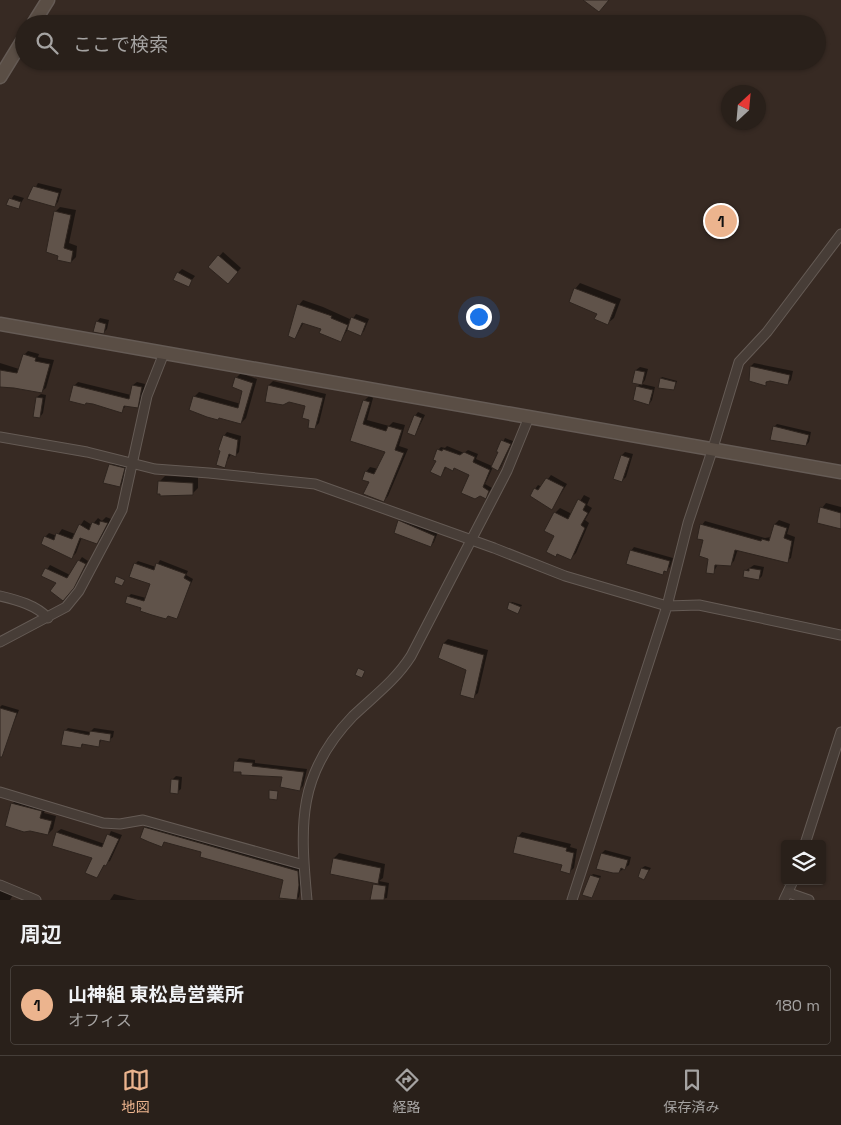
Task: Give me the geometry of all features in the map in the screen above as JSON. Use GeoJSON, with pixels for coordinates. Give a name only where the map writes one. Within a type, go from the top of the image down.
{"type":"FeatureCollection","features":[{"type":"Feature","properties":{"kind":"street"},"geometry":{"type":"LineString","coordinates":[[39,15],[48,0]]}},
{"type":"Feature","properties":{"kind":"street"},"geometry":{"type":"LineString","coordinates":[[0,77],[15,53]]}},
{"type":"Feature","properties":{"kind":"street"},"geometry":{"type":"LineString","coordinates":[[572,900],[667,606],[688,522],[739,362],[767,332],[841,234]]}},
{"type":"Feature","properties":{"kind":"street"},"geometry":{"type":"LineString","coordinates":[[0,324],[841,472]]}},
{"type":"Feature","properties":{"kind":"street"},"geometry":{"type":"LineString","coordinates":[[0,642],[21,629],[48,618],[66,607],[79,591],[122,510],[134,465],[147,396],[164,353]]}},
{"type":"Feature","properties":{"kind":"street"},"geometry":{"type":"LineString","coordinates":[[307,900],[304,865],[304,820],[313,771],[334,736],[384,689],[404,667],[507,470],[529,418]]}},
{"type":"Feature","properties":{"kind":"street"},"geometry":{"type":"LineString","coordinates":[[0,437],[86,452],[155,469],[209,472],[315,484],[471,540],[564,576],[667,606],[699,605],[841,635]]}},
{"type":"Feature","properties":{"kind":"street"},"geometry":{"type":"LineString","coordinates":[[0,596],[41,610],[48,618]]}},
{"type":"Feature","properties":{"kind":"street"},"geometry":{"type":"LineString","coordinates":[[806,840],[841,732]]}},
{"type":"Feature","properties":{"kind":"street"},"geometry":{"type":"LineString","coordinates":[[0,792],[102,823],[120,824],[143,820],[304,865]]}},
{"type":"Feature","properties":{"kind":"street"},"geometry":{"type":"LineString","coordinates":[[0,885],[36,900]]}},
{"type":"Feature","properties":{"kind":"street"},"geometry":{"type":"LineString","coordinates":[[792,885],[787,897],[809,900]]}},
{"type":"Feature","properties":{"kind":"building"},"geometry":{"type":"Polygon","coordinates":[[[583,0],[609,0],[599,12],[583,0]]]}},
{"type":"Feature","properties":{"kind":"building"},"geometry":{"type":"Polygon","coordinates":[[[33,186],[59,193],[55,207],[27,199],[33,186]]]}},
{"type":"Feature","properties":{"kind":"building"},"geometry":{"type":"Polygon","coordinates":[[[9,198],[21,202],[19,209],[6,205],[9,198]]]}},
{"type":"Feature","properties":{"kind":"building"},"geometry":{"type":"Polygon","coordinates":[[[54,211],[71,215],[64,248],[73,251],[71,263],[57,260],[58,256],[46,252],[54,211]]]}},
{"type":"Feature","properties":{"kind":"building"},"geometry":{"type":"Polygon","coordinates":[[[218,255],[238,272],[228,284],[208,267],[218,255]]]}},
{"type":"Feature","properties":{"kind":"building"},"geometry":{"type":"Polygon","coordinates":[[[177,272],[192,280],[189,287],[173,280],[177,272]]]}},
{"type":"Feature","properties":{"kind":"building"},"geometry":{"type":"Polygon","coordinates":[[[574,288],[616,304],[608,325],[594,319],[597,314],[569,302],[574,288]]]}},
{"type":"Feature","properties":{"kind":"building"},"geometry":{"type":"Polygon","coordinates":[[[297,304],[332,316],[331,318],[348,325],[341,342],[319,333],[321,329],[302,323],[295,339],[288,336],[297,304]]]}},
{"type":"Feature","properties":{"kind":"building"},"geometry":{"type":"Polygon","coordinates":[[[351,317],[366,323],[361,336],[347,330],[351,317]]]}},
{"type":"Feature","properties":{"kind":"building"},"geometry":{"type":"Polygon","coordinates":[[[96,321],[106,324],[104,334],[93,332],[96,321]]]}},
{"type":"Feature","properties":{"kind":"building"},"geometry":{"type":"Polygon","coordinates":[[[23,354],[36,358],[35,361],[50,364],[42,393],[0,387],[0,370],[17,373],[23,354]]]}},
{"type":"Feature","properties":{"kind":"building"},"geometry":{"type":"Polygon","coordinates":[[[750,366],[790,375],[788,385],[770,381],[766,382],[766,386],[749,381],[750,366]]]}},
{"type":"Feature","properties":{"kind":"building"},"geometry":{"type":"Polygon","coordinates":[[[635,370],[645,372],[642,385],[632,383],[635,370]]]}},
{"type":"Feature","properties":{"kind":"building"},"geometry":{"type":"Polygon","coordinates":[[[235,377],[253,383],[241,424],[219,418],[218,420],[189,410],[193,396],[238,408],[242,391],[232,387],[235,377]]]}},
{"type":"Feature","properties":{"kind":"building"},"geometry":{"type":"Polygon","coordinates":[[[660,378],[676,382],[674,390],[658,388],[660,378]]]}},
{"type":"Feature","properties":{"kind":"building"},"geometry":{"type":"Polygon","coordinates":[[[73,385],[129,399],[132,385],[142,387],[138,408],[124,406],[122,413],[93,404],[86,403],[85,405],[69,401],[73,385]]]}},
{"type":"Feature","properties":{"kind":"building"},"geometry":{"type":"Polygon","coordinates":[[[268,385],[323,398],[315,429],[308,428],[309,420],[302,418],[305,406],[289,402],[283,405],[265,402],[268,385]]]}},
{"type":"Feature","properties":{"kind":"building"},"geometry":{"type":"Polygon","coordinates":[[[636,386],[653,390],[649,405],[633,400],[636,386]]]}},
{"type":"Feature","properties":{"kind":"building"},"geometry":{"type":"Polygon","coordinates":[[[36,397],[43,398],[40,418],[33,417],[36,397]]]}},
{"type":"Feature","properties":{"kind":"building"},"geometry":{"type":"Polygon","coordinates":[[[363,400],[370,402],[363,424],[386,431],[388,426],[402,430],[395,450],[404,453],[384,502],[363,494],[369,482],[362,480],[365,471],[374,474],[385,452],[350,441],[363,400]]]}},
{"type":"Feature","properties":{"kind":"building"},"geometry":{"type":"Polygon","coordinates":[[[414,415],[422,418],[415,436],[407,433],[414,415]]]}},
{"type":"Feature","properties":{"kind":"building"},"geometry":{"type":"Polygon","coordinates":[[[773,426],[809,435],[806,446],[770,440],[773,426]]]}},
{"type":"Feature","properties":{"kind":"building"},"geometry":{"type":"Polygon","coordinates":[[[223,435],[238,440],[236,457],[229,454],[225,468],[216,465],[223,435]]]}},
{"type":"Feature","properties":{"kind":"building"},"geometry":{"type":"Polygon","coordinates":[[[501,440],[511,444],[498,471],[491,467],[501,440]]]}},
{"type":"Feature","properties":{"kind":"building"},"geometry":{"type":"Polygon","coordinates":[[[437,449],[442,451],[443,449],[460,455],[464,452],[475,457],[473,462],[490,470],[483,487],[489,491],[486,499],[480,496],[475,499],[461,493],[469,475],[454,468],[453,471],[445,467],[441,477],[430,472],[436,461],[433,460],[437,449]]]}},
{"type":"Feature","properties":{"kind":"building"},"geometry":{"type":"Polygon","coordinates":[[[621,455],[630,458],[622,482],[613,479],[621,455]]]}},
{"type":"Feature","properties":{"kind":"building"},"geometry":{"type":"Polygon","coordinates":[[[109,464],[125,468],[120,487],[103,483],[109,464]]]}},
{"type":"Feature","properties":{"kind":"building"},"geometry":{"type":"Polygon","coordinates":[[[546,478],[564,487],[552,510],[530,496],[534,488],[538,490],[546,478]]]}},
{"type":"Feature","properties":{"kind":"building"},"geometry":{"type":"Polygon","coordinates":[[[158,481],[193,483],[193,495],[160,496],[160,494],[157,494],[158,481]]]}},
{"type":"Feature","properties":{"kind":"building"},"geometry":{"type":"Polygon","coordinates":[[[578,499],[586,504],[583,510],[588,513],[581,525],[585,528],[571,560],[557,554],[556,557],[546,552],[554,536],[544,531],[554,512],[568,519],[578,499]]]}},
{"type":"Feature","properties":{"kind":"building"},"geometry":{"type":"Polygon","coordinates":[[[820,507],[841,513],[841,529],[817,523],[820,507]]]}},
{"type":"Feature","properties":{"kind":"building"},"geometry":{"type":"Polygon","coordinates":[[[398,520],[435,536],[431,547],[394,533],[398,520]]]}},
{"type":"Feature","properties":{"kind":"building"},"geometry":{"type":"Polygon","coordinates":[[[100,521],[108,523],[97,544],[80,538],[72,559],[41,544],[44,536],[54,540],[56,533],[72,539],[79,524],[89,530],[92,522],[99,525],[100,521]]]}},
{"type":"Feature","properties":{"kind":"building"},"geometry":{"type":"Polygon","coordinates":[[[700,524],[761,541],[762,539],[769,541],[774,524],[787,528],[784,538],[792,541],[788,563],[735,550],[731,566],[715,565],[714,574],[706,573],[708,559],[699,556],[703,540],[697,539],[700,524]]]}},
{"type":"Feature","properties":{"kind":"building"},"geometry":{"type":"Polygon","coordinates":[[[630,550],[670,561],[667,572],[664,571],[663,575],[626,564],[630,550]]]}},
{"type":"Feature","properties":{"kind":"building"},"geometry":{"type":"Polygon","coordinates":[[[78,560],[86,564],[74,588],[63,601],[50,591],[56,583],[41,576],[45,568],[67,578],[78,560]]]}},
{"type":"Feature","properties":{"kind":"building"},"geometry":{"type":"Polygon","coordinates":[[[134,563],[154,570],[156,563],[186,574],[184,578],[191,582],[177,619],[168,616],[166,619],[152,615],[140,611],[141,608],[125,603],[127,596],[144,601],[150,584],[129,577],[134,563]]]}},
{"type":"Feature","properties":{"kind":"building"},"geometry":{"type":"Polygon","coordinates":[[[749,568],[761,570],[759,580],[743,577],[744,570],[749,571],[749,568]]]}},
{"type":"Feature","properties":{"kind":"building"},"geometry":{"type":"Polygon","coordinates":[[[116,576],[125,580],[122,586],[114,583],[116,576]]]}},
{"type":"Feature","properties":{"kind":"building"},"geometry":{"type":"Polygon","coordinates":[[[509,602],[521,607],[518,614],[507,609],[509,602]]]}},
{"type":"Feature","properties":{"kind":"building"},"geometry":{"type":"Polygon","coordinates":[[[443,643],[484,655],[474,699],[460,695],[466,670],[438,658],[443,643]]]}},
{"type":"Feature","properties":{"kind":"building"},"geometry":{"type":"Polygon","coordinates":[[[358,668],[365,671],[362,678],[355,675],[358,668]]]}},
{"type":"Feature","properties":{"kind":"building"},"geometry":{"type":"Polygon","coordinates":[[[0,708],[17,713],[2,757],[0,757],[0,708]]]}},
{"type":"Feature","properties":{"kind":"building"},"geometry":{"type":"Polygon","coordinates":[[[64,730],[89,735],[90,731],[111,734],[110,742],[100,740],[99,747],[82,744],[81,748],[61,745],[64,730]]]}},
{"type":"Feature","properties":{"kind":"building"},"geometry":{"type":"Polygon","coordinates":[[[234,761],[253,763],[252,766],[304,772],[300,791],[280,787],[282,777],[241,775],[241,772],[233,772],[234,761]]]}},
{"type":"Feature","properties":{"kind":"building"},"geometry":{"type":"Polygon","coordinates":[[[171,779],[179,780],[178,794],[170,793],[171,779]]]}},
{"type":"Feature","properties":{"kind":"building"},"geometry":{"type":"Polygon","coordinates":[[[269,790],[278,791],[277,800],[269,799],[269,790]]]}},
{"type":"Feature","properties":{"kind":"building"},"geometry":{"type":"Polygon","coordinates":[[[11,803],[42,811],[40,818],[52,821],[48,835],[30,831],[24,832],[5,826],[11,803]]]}},
{"type":"Feature","properties":{"kind":"building"},"geometry":{"type":"Polygon","coordinates":[[[144,827],[298,871],[297,900],[279,898],[283,880],[200,857],[201,852],[164,842],[162,847],[140,838],[144,827]]]}},
{"type":"Feature","properties":{"kind":"building"},"geometry":{"type":"Polygon","coordinates":[[[56,832],[102,847],[107,834],[119,839],[106,866],[104,865],[97,878],[85,873],[92,858],[52,846],[56,832]]]}},
{"type":"Feature","properties":{"kind":"building"},"geometry":{"type":"Polygon","coordinates":[[[517,836],[567,848],[566,851],[574,853],[570,874],[560,871],[562,865],[513,853],[517,836]]]}},
{"type":"Feature","properties":{"kind":"building"},"geometry":{"type":"Polygon","coordinates":[[[601,853],[628,860],[625,870],[621,868],[619,873],[613,873],[596,869],[601,853]]]}},
{"type":"Feature","properties":{"kind":"building"},"geometry":{"type":"Polygon","coordinates":[[[333,858],[381,868],[378,884],[330,874],[333,858]]]}},
{"type":"Feature","properties":{"kind":"building"},"geometry":{"type":"Polygon","coordinates":[[[641,868],[649,870],[644,880],[638,877],[641,868]]]}},
{"type":"Feature","properties":{"kind":"building"},"geometry":{"type":"Polygon","coordinates":[[[590,875],[600,878],[592,898],[582,895],[590,875]]]}},
{"type":"Feature","properties":{"kind":"building"},"geometry":{"type":"Polygon","coordinates":[[[373,884],[386,886],[384,900],[370,900],[373,884]]]}},
{"type":"Feature","properties":{"kind":"place","name":"山神組 東松島営業所"},"geometry":{"type":"Point","coordinates":[721,221]}}]}
